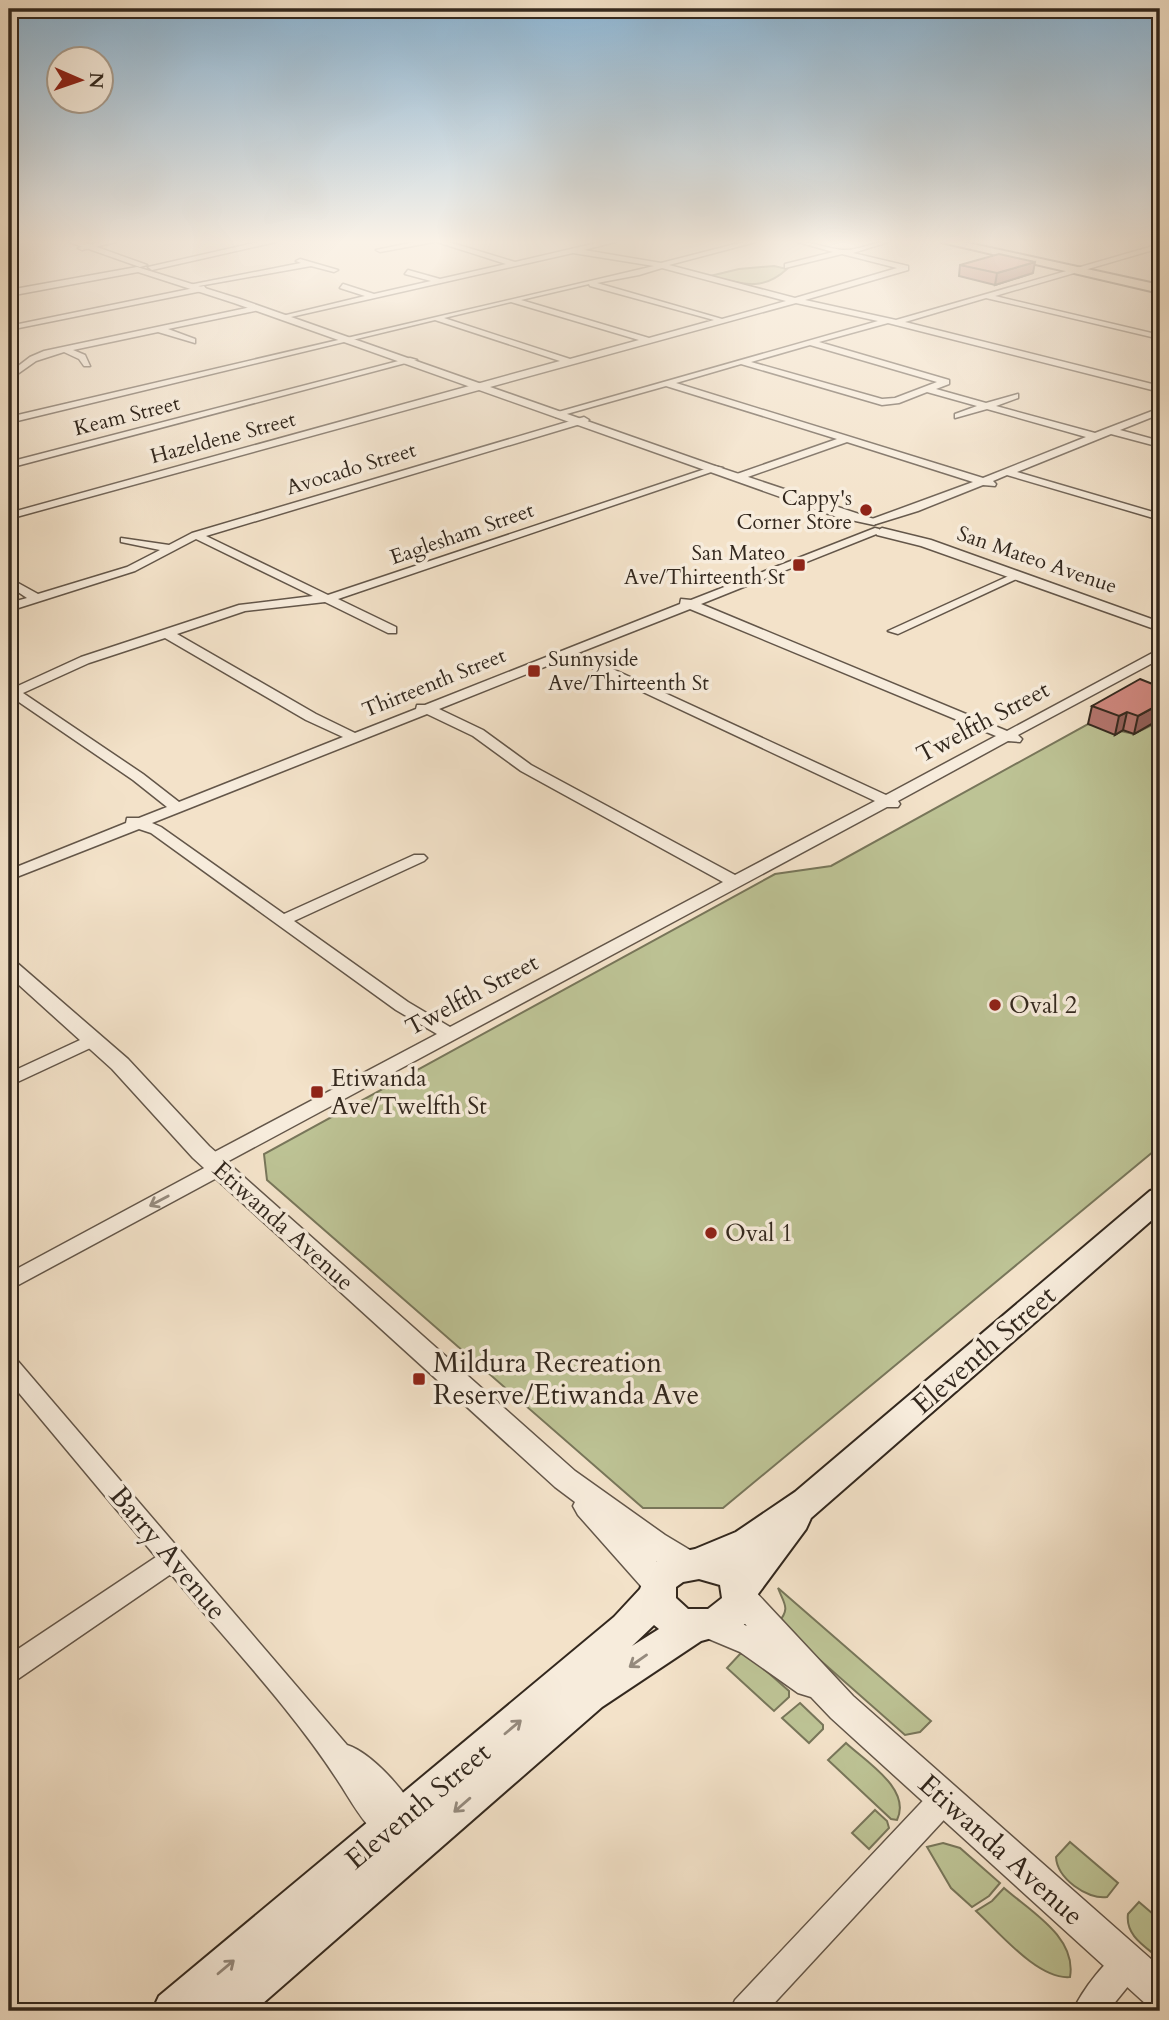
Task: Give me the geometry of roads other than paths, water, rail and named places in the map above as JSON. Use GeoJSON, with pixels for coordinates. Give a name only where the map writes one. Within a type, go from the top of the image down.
{"type":"FeatureCollection","features":[{"type":"Feature","properties":{"kind":"main road","name":"Eleventh Street"},"geometry":{"type":"LineString","coordinates":[[694,1565],[748,1542],[807,1502],[1160,1198]]}},
{"type":"Feature","properties":{"kind":"main road","name":"Eleventh Street"},"geometry":{"type":"LineString","coordinates":[[741,1594],[807,1502]]}},
{"type":"Feature","properties":{"kind":"main road"},"geometry":{"type":"LineString","coordinates":[[694,1565],[722,1567],[737,1581],[741,1594],[737,1610],[730,1617],[702,1625],[675,1622],[667,1615],[659,1590],[669,1572],[694,1565]]}},
{"type":"Feature","properties":{"kind":"main road","name":"Eleventh Street"},"geometry":{"type":"LineString","coordinates":[[221,2011],[404,1830],[597,1656],[659,1590]]}},
{"type":"Feature","properties":{"kind":"main road","name":"Eleventh Street"},"geometry":{"type":"LineString","coordinates":[[174,2011],[404,1830],[589,1695],[702,1625]]}},
{"type":"Feature","properties":{"kind":"street"},"geometry":{"type":"LineString","coordinates":[[9,377],[37,356],[124,336]]}},
{"type":"Feature","properties":{"kind":"street"},"geometry":{"type":"LineString","coordinates":[[179,336],[192,341]]}},
{"type":"Feature","properties":{"kind":"street","name":"San Mateo Avenue"},"geometry":{"type":"LineString","coordinates":[[335,336],[1160,626]]}},
{"type":"Feature","properties":{"kind":"street"},"geometry":{"type":"LineString","coordinates":[[9,420],[361,336]]}},
{"type":"Feature","properties":{"kind":"street"},"geometry":{"type":"LineString","coordinates":[[492,336],[569,361]]}},
{"type":"Feature","properties":{"kind":"street"},"geometry":{"type":"LineString","coordinates":[[635,336],[648,340]]}},
{"type":"Feature","properties":{"kind":"street","name":"Hazeldene Street"},"geometry":{"type":"LineString","coordinates":[[9,516],[662,336]]}},
{"type":"Feature","properties":{"kind":"street","name":"Avocado Street"},"geometry":{"type":"LineString","coordinates":[[9,607],[131,569],[196,535],[545,431],[591,405],[739,361],[835,336]]}},
{"type":"Feature","properties":{"kind":"street"},"geometry":{"type":"LineString","coordinates":[[951,336],[1160,391]]}},
{"type":"Feature","properties":{"kind":"street"},"geometry":{"type":"LineString","coordinates":[[739,361],[876,401],[896,401],[945,384],[945,381],[810,342]]}},
{"type":"Feature","properties":{"kind":"street"},"geometry":{"type":"LineString","coordinates":[[64,349],[82,357],[87,364]]}},
{"type":"Feature","properties":{"kind":"street","name":"Keam Street"},"geometry":{"type":"LineString","coordinates":[[9,465],[412,362]]}},
{"type":"Feature","properties":{"kind":"street"},"geometry":{"type":"LineString","coordinates":[[9,368],[21,368]]}},
{"type":"Feature","properties":{"kind":"street"},"geometry":{"type":"LineString","coordinates":[[667,383],[985,483]]}},
{"type":"Feature","properties":{"kind":"street"},"geometry":{"type":"LineString","coordinates":[[929,390],[1065,429],[1160,444]]}},
{"type":"Feature","properties":{"kind":"street"},"geometry":{"type":"LineString","coordinates":[[958,416],[1015,396]]}},
{"type":"Feature","properties":{"kind":"street","name":"Thirteenth Street"},"geometry":{"type":"LineString","coordinates":[[9,875],[143,821],[178,804],[568,652],[1160,414]]}},
{"type":"Feature","properties":{"kind":"street"},"geometry":{"type":"LineString","coordinates":[[737,477],[846,439]]}},
{"type":"Feature","properties":{"kind":"street","name":"Eaglesham Street"},"geometry":{"type":"LineString","coordinates":[[11,694],[79,663],[166,633],[253,606],[330,598],[714,468]]}},
{"type":"Feature","properties":{"kind":"street"},"geometry":{"type":"LineString","coordinates":[[1014,472],[1160,517]]}},
{"type":"Feature","properties":{"kind":"street","name":"Thirteenth Street"},"geometry":{"type":"LineString","coordinates":[[877,526],[910,516],[985,483]]}},
{"type":"Feature","properties":{"kind":"street"},"geometry":{"type":"LineString","coordinates":[[196,535],[392,630]]}},
{"type":"Feature","properties":{"kind":"street"},"geometry":{"type":"LineString","coordinates":[[125,540],[169,548]]}},
{"type":"Feature","properties":{"kind":"street"},"geometry":{"type":"LineString","coordinates":[[894,631],[1017,576]]}},
{"type":"Feature","properties":{"kind":"street"},"geometry":{"type":"LineString","coordinates":[[9,581],[36,598]]}},
{"type":"Feature","properties":{"kind":"street"},"geometry":{"type":"LineString","coordinates":[[692,602],[1014,738]]}},
{"type":"Feature","properties":{"kind":"street"},"geometry":{"type":"LineString","coordinates":[[166,633],[346,737]]}},
{"type":"Feature","properties":{"kind":"street"},"geometry":{"type":"LineString","coordinates":[[568,652],[892,804]]}},
{"type":"Feature","properties":{"kind":"street","name":"Twelfth Street"},"geometry":{"type":"LineString","coordinates":[[1014,738],[1160,654]]}},
{"type":"Feature","properties":{"kind":"street","name":"Twelfth Street"},"geometry":{"type":"LineString","coordinates":[[9,1282],[445,1037],[733,881],[754,870],[804,854],[1014,738],[1160,663]]}},
{"type":"Feature","properties":{"kind":"street"},"geometry":{"type":"LineString","coordinates":[[11,694],[178,804]]}},
{"type":"Feature","properties":{"kind":"street"},"geometry":{"type":"LineString","coordinates":[[429,707],[488,739],[526,768],[733,881]]}},
{"type":"Feature","properties":{"kind":"street"},"geometry":{"type":"LineString","coordinates":[[143,821],[445,1037]]}},
{"type":"Feature","properties":{"kind":"street","name":"Thirteenth Street"},"geometry":{"type":"LineString","coordinates":[[9,867],[143,821]]}},
{"type":"Feature","properties":{"kind":"street"},"geometry":{"type":"LineString","coordinates":[[282,921],[419,858]]}},
{"type":"Feature","properties":{"kind":"street","name":"Etiwanda Avenue"},"geometry":{"type":"LineString","coordinates":[[9,966],[136,1081],[177,1129],[215,1165],[565,1479],[654,1545],[694,1565]]}},
{"type":"Feature","properties":{"kind":"street"},"geometry":{"type":"LineString","coordinates":[[9,1080],[93,1040]]}},
{"type":"Feature","properties":{"kind":"street","name":"Barry Avenue"},"geometry":{"type":"LineString","coordinates":[[9,1366],[328,1741],[365,1797],[404,1830]]}},
{"type":"Feature","properties":{"kind":"street","name":"Etiwanda Avenue"},"geometry":{"type":"LineString","coordinates":[[565,1479],[659,1590]]}},
{"type":"Feature","properties":{"kind":"street"},"geometry":{"type":"LineString","coordinates":[[9,1670],[173,1559]]}},
{"type":"Feature","properties":{"kind":"street","name":"Etiwanda Avenue"},"geometry":{"type":"LineString","coordinates":[[741,1594],[842,1707],[1160,1992]]}},
{"type":"Feature","properties":{"kind":"street","name":"Etiwanda Avenue"},"geometry":{"type":"LineString","coordinates":[[702,1625],[751,1643],[842,1707]]}},
{"type":"Feature","properties":{"kind":"street"},"geometry":{"type":"LineString","coordinates":[[746,2011],[944,1799]]}},
{"type":"Feature","properties":{"kind":"street"},"geometry":{"type":"LineString","coordinates":[[1089,2011],[1127,1963]]}},
{"type":"Feature","properties":{"kind":"place","name":"Cappy's Corner Store"},"geometry":{"type":"Point","coordinates":[866,510]}},
{"type":"Feature","properties":{"kind":"place","name":"San Mateo Ave/Thirteenth St"},"geometry":{"type":"Point","coordinates":[799,565]}},
{"type":"Feature","properties":{"kind":"place","name":"Sunnyside Ave/Thirteenth St"},"geometry":{"type":"Point","coordinates":[534,671]}},
{"type":"Feature","properties":{"kind":"place","name":"Oval 2"},"geometry":{"type":"Point","coordinates":[995,1005]}},
{"type":"Feature","properties":{"kind":"place","name":"Etiwanda Ave/Twelfth St"},"geometry":{"type":"Point","coordinates":[317,1092]}},
{"type":"Feature","properties":{"kind":"place","name":"Oval 1"},"geometry":{"type":"Point","coordinates":[711,1233]}},
{"type":"Feature","properties":{"kind":"place","name":"Mildura Recreation Reserve/Etiwanda Ave"},"geometry":{"type":"Point","coordinates":[419,1379]}}]}
